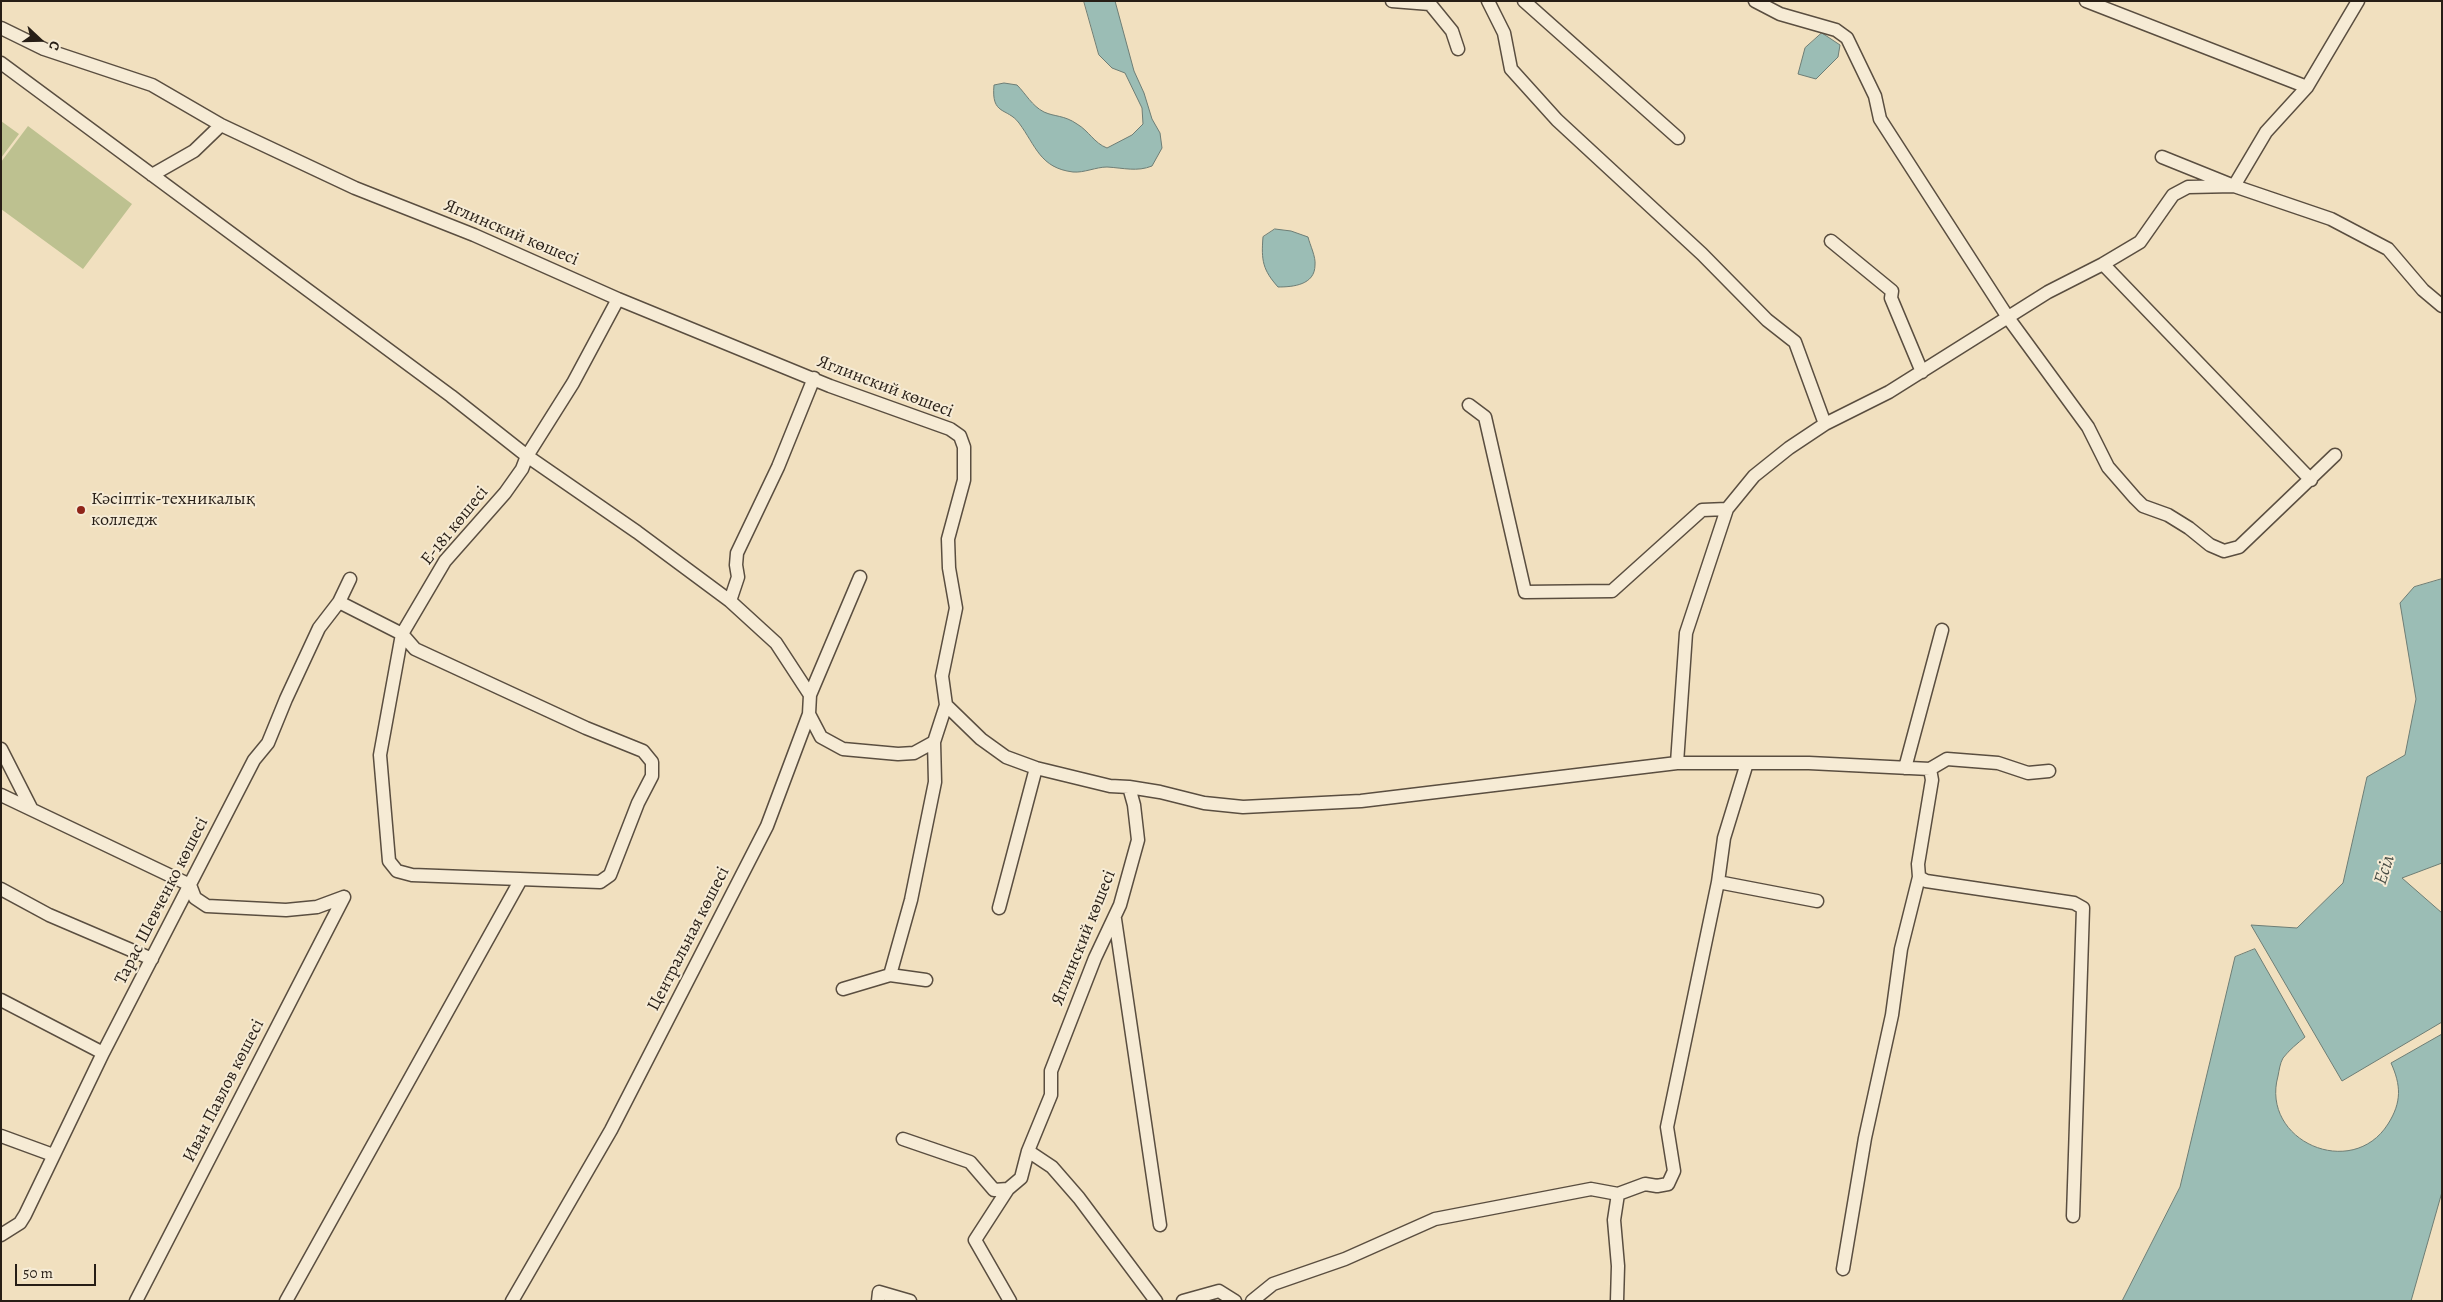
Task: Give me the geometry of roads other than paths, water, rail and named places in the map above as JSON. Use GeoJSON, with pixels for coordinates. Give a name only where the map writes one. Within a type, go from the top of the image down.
{"type":"FeatureCollection","features":[{"type":"Feature","properties":{"kind":"street"},"geometry":{"type":"LineString","coordinates":[[1392,1],[1430,4],[1452,31],[1458,49]]}},
{"type":"Feature","properties":{"kind":"street"},"geometry":{"type":"LineString","coordinates":[[1488,1],[1504,32],[1511,69],[1557,120],[1702,254],[1767,320],[1795,342],[1826,424]]}},
{"type":"Feature","properties":{"kind":"street"},"geometry":{"type":"LineString","coordinates":[[1524,1],[1678,138]]}},
{"type":"Feature","properties":{"kind":"street"},"geometry":{"type":"LineString","coordinates":[[1755,1],[1780,14],[1836,30],[1847,38],[1874,96],[1880,119],[2009,319],[2088,428],[2108,467],[2143,506],[2168,515],[2190,528],[2210,545],[2224,551],[2239,547],[2336,455]]}},
{"type":"Feature","properties":{"kind":"street"},"geometry":{"type":"LineString","coordinates":[[2086,1],[2307,87]]}},
{"type":"Feature","properties":{"kind":"street"},"geometry":{"type":"LineString","coordinates":[[2234,186],[2266,132],[2307,87],[2358,1]]}},
{"type":"Feature","properties":{"kind":"street","name":"Яглинский көшесі"},"geometry":{"type":"LineString","coordinates":[[1,28],[44,49],[152,85],[221,125],[355,188],[474,235],[618,299],[814,378],[950,429],[960,436],[964,448],[964,480],[948,539],[949,568],[956,608],[942,676],[946,705]]}},
{"type":"Feature","properties":{"kind":"street"},"geometry":{"type":"LineString","coordinates":[[1,63],[451,396],[527,456],[637,532],[730,601],[776,644],[810,695]]}},
{"type":"Feature","properties":{"kind":"street"},"geometry":{"type":"LineString","coordinates":[[152,175],[194,151],[221,125]]}},
{"type":"Feature","properties":{"kind":"street"},"geometry":{"type":"LineString","coordinates":[[2162,157],[2234,186],[2331,219],[2388,249],[2424,290],[2442,306]]}},
{"type":"Feature","properties":{"kind":"street"},"geometry":{"type":"LineString","coordinates":[[1678,763],[1686,633],[1727,509],[1754,476],[1789,448],[1826,424],[1889,392],[2009,319],[2048,292],[2103,264],[2140,242],[2173,195],[2188,187],[2234,186]]}},
{"type":"Feature","properties":{"kind":"street"},"geometry":{"type":"LineString","coordinates":[[1831,241],[1892,291],[1891,298],[1922,372]]}},
{"type":"Feature","properties":{"kind":"street"},"geometry":{"type":"LineString","coordinates":[[2103,264],[2311,480]]}},
{"type":"Feature","properties":{"kind":"street","name":"Е-181 көшесі"},"geometry":{"type":"LineString","coordinates":[[339,602],[402,634],[415,649],[586,728],[643,751],[652,762],[652,776],[638,803],[610,875],[600,882],[520,881],[412,875],[398,872],[389,861],[380,755],[402,634],[445,561],[505,493],[522,469],[527,456],[573,383],[618,299]]}},
{"type":"Feature","properties":{"kind":"street"},"geometry":{"type":"LineString","coordinates":[[730,601],[738,577],[737,553],[778,468],[814,378]]}},
{"type":"Feature","properties":{"kind":"street"},"geometry":{"type":"LineString","coordinates":[[1469,406],[1485,417],[1525,592],[1612,591],[1702,510],[1727,509]]}},
{"type":"Feature","properties":{"kind":"street","name":"Центральная көшесі"},"geometry":{"type":"LineString","coordinates":[[512,1301],[611,1130],[767,826],[810,714],[810,695],[860,577]]}},
{"type":"Feature","properties":{"kind":"street","name":"Тарас Шевченко көшесі"},"geometry":{"type":"LineString","coordinates":[[1,1235],[20,1223],[25,1215],[103,1053],[254,760],[268,743],[319,628],[339,602],[350,579]]}},
{"type":"Feature","properties":{"kind":"street"},"geometry":{"type":"LineString","coordinates":[[1905,768],[1942,630]]}},
{"type":"Feature","properties":{"kind":"street"},"geometry":{"type":"LineString","coordinates":[[890,975],[911,900],[935,782],[934,742],[946,705],[981,739],[1006,757],[1036,768],[1110,786],[1160,792],[1204,803],[1242,807],[1361,801],[1678,763],[1809,763],[1930,769],[1946,759],[1998,764],[2028,773],[2049,771]]}},
{"type":"Feature","properties":{"kind":"street"},"geometry":{"type":"LineString","coordinates":[[810,714],[821,736],[843,748],[898,754],[914,753],[934,742]]}},
{"type":"Feature","properties":{"kind":"street"},"geometry":{"type":"LineString","coordinates":[[1,749],[32,808]]}},
{"type":"Feature","properties":{"kind":"street"},"geometry":{"type":"LineString","coordinates":[[1252,1301],[1273,1284],[1345,1259],[1436,1219],[1591,1189],[1618,1194],[1645,1184],[1656,1186],[1668,1184],[1674,1171],[1667,1127],[1718,882],[1724,838],[1747,763]]}},
{"type":"Feature","properties":{"kind":"street"},"geometry":{"type":"LineString","coordinates":[[999,908],[1036,768]]}},
{"type":"Feature","properties":{"kind":"street"},"geometry":{"type":"LineString","coordinates":[[1843,1269],[1866,1138],[1892,1015],[1901,949],[1919,877],[1918,864],[1932,780],[1930,769]]}},
{"type":"Feature","properties":{"kind":"street","name":"Яглинский көшесі"},"geometry":{"type":"LineString","coordinates":[[1010,1301],[975,1240],[1008,1189],[1021,1178],[1028,1151],[1051,1095],[1051,1071],[1060,1046],[1094,958],[1115,919],[1138,840],[1134,805],[1129,787]]}},
{"type":"Feature","properties":{"kind":"street"},"geometry":{"type":"LineString","coordinates":[[1,795],[32,808],[190,885]]}},
{"type":"Feature","properties":{"kind":"street"},"geometry":{"type":"LineString","coordinates":[[1919,877],[1926,881],[2074,903],[2083,908],[2073,1216]]}},
{"type":"Feature","properties":{"kind":"street"},"geometry":{"type":"LineString","coordinates":[[286,1301],[520,881]]}},
{"type":"Feature","properties":{"kind":"street"},"geometry":{"type":"LineString","coordinates":[[1718,882],[1817,901]]}},
{"type":"Feature","properties":{"kind":"street","name":"Иван Павлов көшесі"},"geometry":{"type":"LineString","coordinates":[[136,1301],[344,897],[317,907],[286,910],[207,906],[195,898],[190,885]]}},
{"type":"Feature","properties":{"kind":"street"},"geometry":{"type":"LineString","coordinates":[[1,889],[49,915],[152,959]]}},
{"type":"Feature","properties":{"kind":"street"},"geometry":{"type":"LineString","coordinates":[[1115,919],[1160,1225]]}},
{"type":"Feature","properties":{"kind":"street"},"geometry":{"type":"LineString","coordinates":[[842,989],[890,975],[926,980]]}},
{"type":"Feature","properties":{"kind":"street"},"geometry":{"type":"LineString","coordinates":[[1,1000],[103,1053]]}},
{"type":"Feature","properties":{"kind":"street"},"geometry":{"type":"LineString","coordinates":[[1,1136],[53,1155]]}},
{"type":"Feature","properties":{"kind":"street"},"geometry":{"type":"LineString","coordinates":[[903,1139],[970,1162],[994,1190],[1008,1189]]}},
{"type":"Feature","properties":{"kind":"street"},"geometry":{"type":"LineString","coordinates":[[1028,1151],[1052,1167],[1078,1198],[1156,1301]]}},
{"type":"Feature","properties":{"kind":"street"},"geometry":{"type":"LineString","coordinates":[[1617,1301],[1618,1266],[1614,1220],[1618,1194]]}},
{"type":"Feature","properties":{"kind":"street"},"geometry":{"type":"LineString","coordinates":[[1183,1301],[1219,1291],[1235,1301]]}},
{"type":"Feature","properties":{"kind":"street"},"geometry":{"type":"LineString","coordinates":[[878,1301],[878,1292],[910,1301]]}},
{"type":"Feature","properties":{"kind":"water"},"geometry":{"type":"Polygon","coordinates":[[[1084,1],[1115,1],[1134,71],[1144,93],[1152,119],[1160,133],[1162,148],[1152,166],[1136,169],[1103,167],[1077,172],[1062,170],[1053,166],[1040,155],[1019,123],[1001,110],[995,102],[994,85],[1004,83],[1017,85],[1040,109],[1048,114],[1072,121],[1107,148],[1132,135],[1143,124],[1142,108],[1125,73],[1112,68],[1099,55],[1084,1]]]}},
{"type":"Feature","properties":{"kind":"water"},"geometry":{"type":"Polygon","coordinates":[[[1822,33],[1840,45],[1838,57],[1816,79],[1798,74],[1805,48],[1822,33]]]}},
{"type":"Feature","properties":{"kind":"water"},"geometry":{"type":"Polygon","coordinates":[[[1275,229],[1291,231],[1308,237],[1314,255],[1314,272],[1302,284],[1278,287],[1266,270],[1262,253],[1263,237],[1275,229]]]}},
{"type":"Feature","properties":{"kind":"water","name":"Есіл"},"geometry":{"type":"Polygon","coordinates":[[[2442,579],[2442,863],[2402,878],[2442,913],[2442,1022],[2342,1081],[2251,925],[2297,928],[2343,883],[2367,777],[2405,755],[2416,699],[2400,603],[2414,587],[2442,579]]]}},
{"type":"Feature","properties":{"kind":"water"},"geometry":{"type":"Polygon","coordinates":[[[2255,949],[2305,1037],[2282,1060],[2278,1076],[2276,1099],[2283,1119],[2295,1135],[2313,1146],[2333,1151],[2353,1150],[2372,1141],[2388,1124],[2398,1101],[2397,1079],[2391,1063],[2442,1034],[2442,1192],[2411,1301],[2122,1301],[2180,1187],[2235,957],[2255,949]]]}},
{"type":"Feature","properties":{"kind":"place","name":"Кәсіптік-техникалық колледж"},"geometry":{"type":"Point","coordinates":[81,510]}}]}
